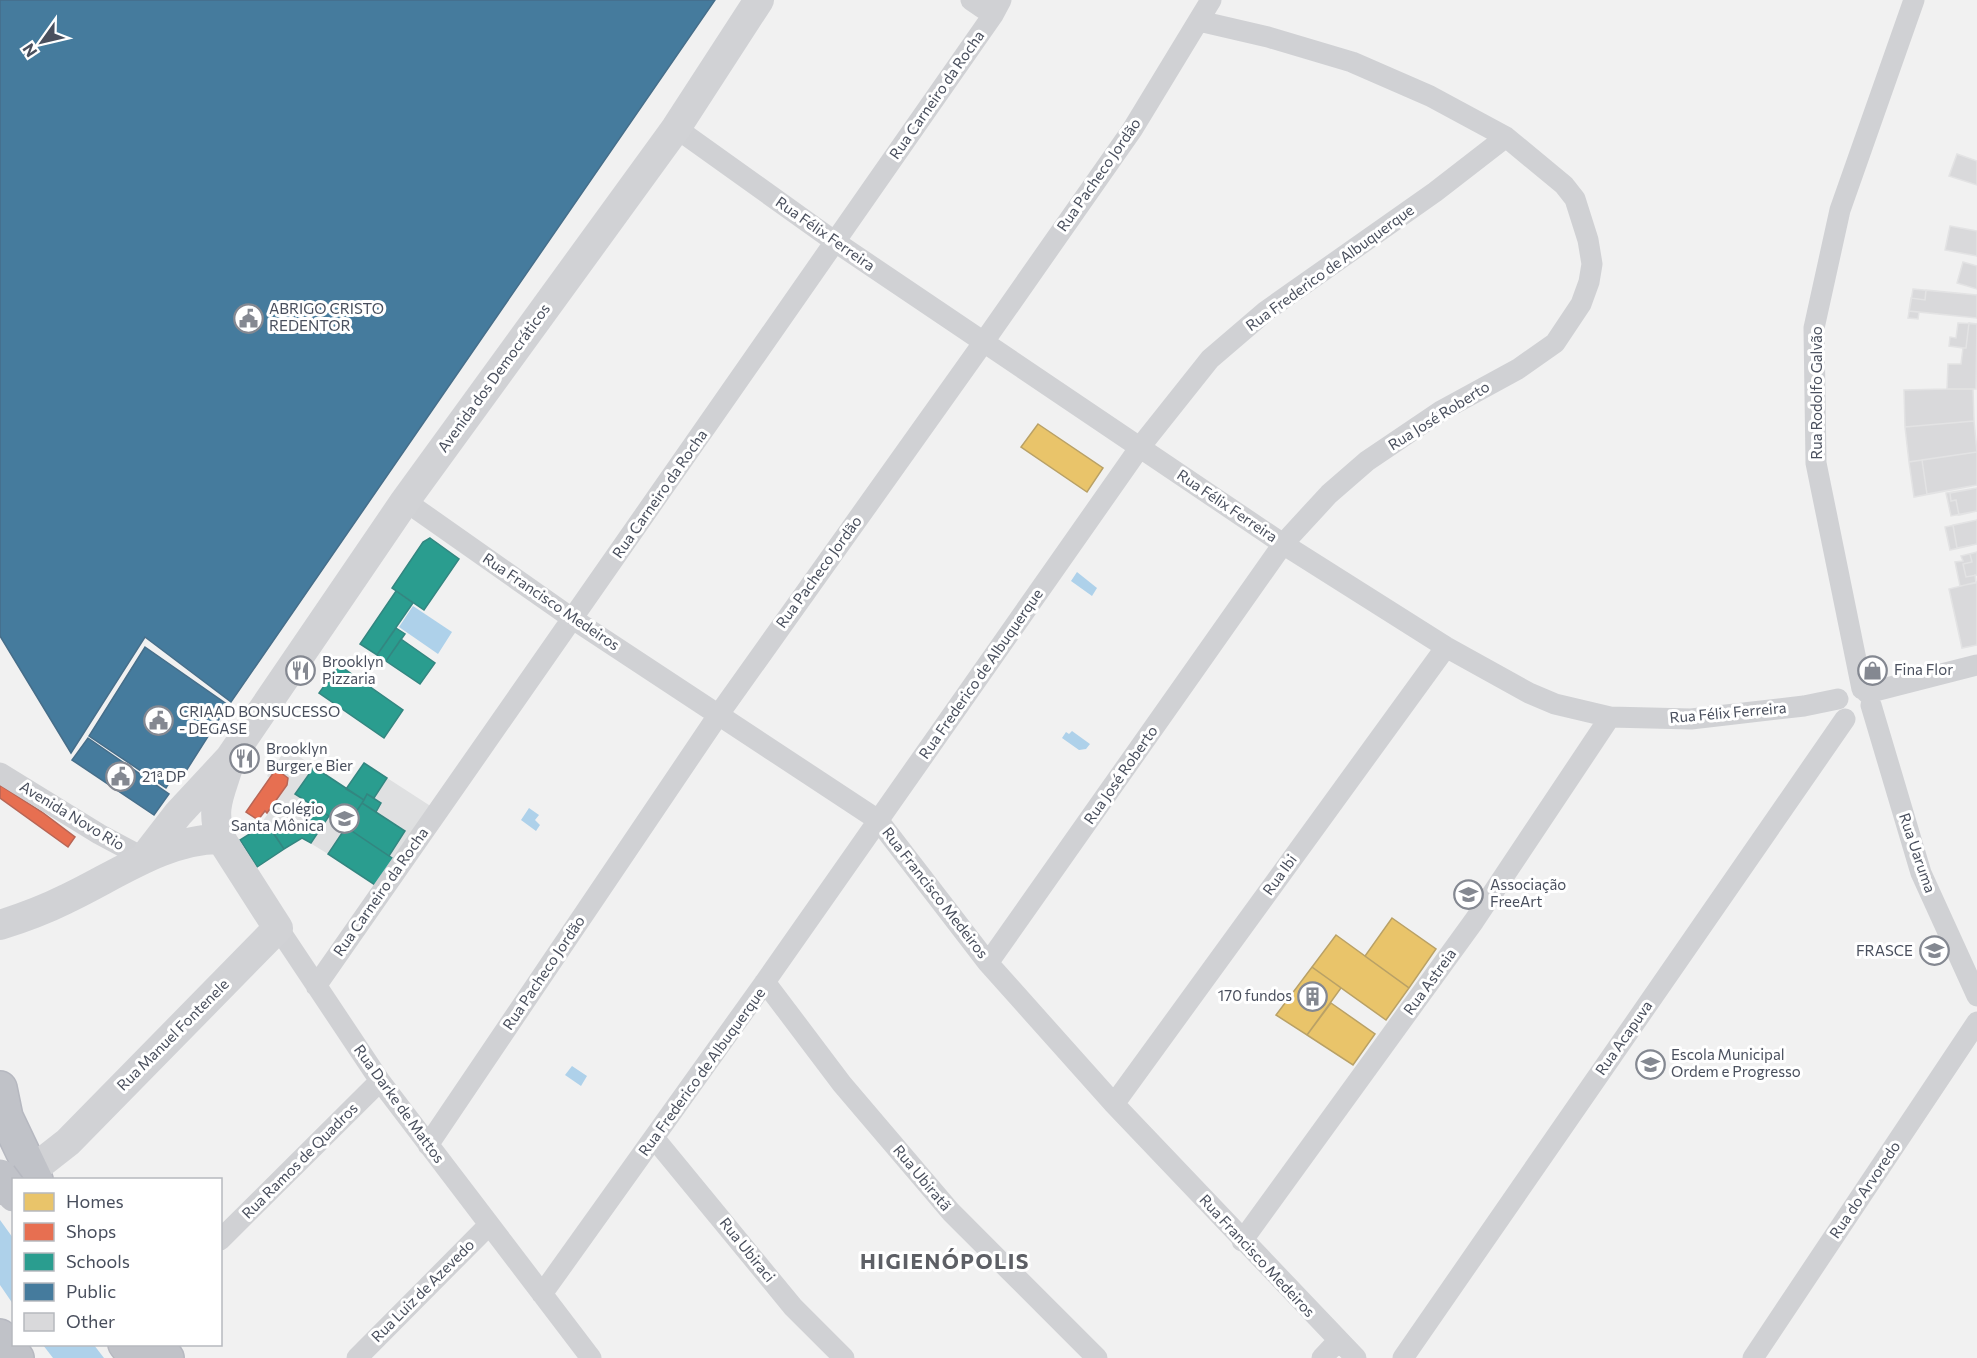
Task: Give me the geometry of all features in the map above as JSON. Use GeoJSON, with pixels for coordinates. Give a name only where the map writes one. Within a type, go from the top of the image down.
{"type":"FeatureCollection","features":[{"type":"Feature","properties":{"kind":"highway"},"geometry":{"type":"LineString","coordinates":[[1,1112],[19,1178]]}},
{"type":"Feature","properties":{"kind":"highway"},"geometry":{"type":"LineString","coordinates":[[0,1336],[17,1358]]}},
{"type":"Feature","properties":{"kind":"highway"},"geometry":{"type":"LineString","coordinates":[[127,1346],[136,1358]]}},
{"type":"Feature","properties":{"kind":"street","name":"Avenida dos Democráticos"},"geometry":{"type":"LineString","coordinates":[[144,858],[178,814],[230,758],[405,501],[675,128],[759,0]]}},
{"type":"Feature","properties":{"kind":"street"},"geometry":{"type":"LineString","coordinates":[[970,0],[997,7]]}},
{"type":"Feature","properties":{"kind":"street","name":"Rua Pacheco Jordão"},"geometry":{"type":"LineString","coordinates":[[428,1145],[718,714],[1132,130],[1211,0]]}},
{"type":"Feature","properties":{"kind":"street","name":"Rua Rodolfo Galvão"},"geometry":{"type":"LineString","coordinates":[[1867,696],[1816,463],[1814,328],[1840,210],[1914,0]]}},
{"type":"Feature","properties":{"kind":"street","name":"Rua Carneiro da Rocha"},"geometry":{"type":"LineString","coordinates":[[316,986],[997,7]]}},
{"type":"Feature","properties":{"kind":"street","name":"Rua José Roberto"},"geometry":{"type":"LineString","coordinates":[[988,963],[1283,544],[1329,494],[1367,461],[1441,411],[1518,369],[1555,343],[1581,304],[1589,282],[1592,264],[1588,240],[1575,199],[1564,185],[1506,137],[1430,96],[1352,62],[1268,37],[1199,21]]}},
{"type":"Feature","properties":{"kind":"street","name":"Rua Félix Ferreira"},"geometry":{"type":"LineString","coordinates":[[675,128],[834,242],[1283,544],[1446,646],[1538,697],[1555,704],[1611,717],[1691,718],[1804,706],[1842,709]]}},
{"type":"Feature","properties":{"kind":"street","name":"Rua Frederico de Albuquerque"},"geometry":{"type":"LineString","coordinates":[[542,1294],[765,982],[1140,447],[1210,359],[1258,318],[1435,192],[1506,137]]}},
{"type":"Feature","properties":{"kind":"street","name":"Rua Francisco Medeiros"},"geometry":{"type":"LineString","coordinates":[[405,501],[573,619],[878,820],[988,963],[1114,1104],[1242,1241],[1356,1358]]}},
{"type":"Feature","properties":{"kind":"street","name":"Rua Ibi"},"geometry":{"type":"LineString","coordinates":[[1114,1104],[1446,646]]}},
{"type":"Feature","properties":{"kind":"street"},"geometry":{"type":"LineString","coordinates":[[1867,696],[1867,716],[1854,722],[1842,709],[1844,691],[1850,688],[1867,696],[1977,665]]}},
{"type":"Feature","properties":{"kind":"street","name":"Rua Uaruma"},"geometry":{"type":"LineString","coordinates":[[1867,696],[1921,873],[1977,996]]}},
{"type":"Feature","properties":{"kind":"street","name":"Rua Acapuva"},"geometry":{"type":"LineString","coordinates":[[1403,1358],[1842,709]]}},
{"type":"Feature","properties":{"kind":"street","name":"Rua Astreia"},"geometry":{"type":"LineString","coordinates":[[1242,1241],[1474,921],[1611,717]]}},
{"type":"Feature","properties":{"kind":"street","name":"Avenida dos Democráticos"},"geometry":{"type":"LineString","coordinates":[[0,925],[64,901],[144,858],[207,839],[221,839],[215,811],[230,758]]}},
{"type":"Feature","properties":{"kind":"street","name":"Avenida Novo Rio"},"geometry":{"type":"LineString","coordinates":[[0,772],[99,834],[144,858]]}},
{"type":"Feature","properties":{"kind":"street","name":"Rua Darke de Mattos"},"geometry":{"type":"LineString","coordinates":[[221,839],[380,1081],[591,1358]]}},
{"type":"Feature","properties":{"kind":"street","name":"Rua Manuel Fontenele"},"geometry":{"type":"LineString","coordinates":[[24,1178],[68,1142],[278,928]]}},
{"type":"Feature","properties":{"kind":"street","name":"Rua Ubiratã"},"geometry":{"type":"LineString","coordinates":[[765,982],[842,1084],[951,1212],[1097,1358]]}},
{"type":"Feature","properties":{"kind":"street","name":"Rua do Arvoredo"},"geometry":{"type":"LineString","coordinates":[[1753,1358],[1977,1022]]}},
{"type":"Feature","properties":{"kind":"street","name":"Rua Ramos de Quadros"},"geometry":{"type":"LineString","coordinates":[[222,1238],[380,1081]]}},
{"type":"Feature","properties":{"kind":"street","name":"Rua Ubiraci"},"geometry":{"type":"LineString","coordinates":[[654,1138],[793,1307],[844,1358]]}},
{"type":"Feature","properties":{"kind":"street","name":"Rua Luiz de Azevedo"},"geometry":{"type":"LineString","coordinates":[[357,1358],[489,1225]]}},
{"type":"Feature","properties":{"kind":"street"},"geometry":{"type":"LineString","coordinates":[[1322,1358],[1338,1341]]}},
{"type":"Feature","properties":{"kind":"shaded area","name":"Colégio Santa Mônica"},"geometry":{"type":"Polygon","coordinates":[[[287,748],[346,789],[364,763],[432,807],[395,860],[328,854],[302,838],[257,867],[240,840],[258,828],[285,789],[267,776],[287,748]]]}},
{"type":"Feature","properties":{"kind":"water"},"geometry":{"type":"Polygon","coordinates":[[[1077,572],[1097,588],[1092,596],[1071,581],[1077,572]]]}},
{"type":"Feature","properties":{"kind":"water"},"geometry":{"type":"Polygon","coordinates":[[[413,606],[452,632],[438,654],[399,627],[413,606]]]}},
{"type":"Feature","properties":{"kind":"water"},"geometry":{"type":"Polygon","coordinates":[[[1072,731],[1090,744],[1086,749],[1079,750],[1062,738],[1066,732],[1069,734],[1072,731]]]}},
{"type":"Feature","properties":{"kind":"water"},"geometry":{"type":"Polygon","coordinates":[[[529,808],[539,815],[535,820],[540,825],[536,831],[521,820],[529,808]]]}},
{"type":"Feature","properties":{"kind":"water"},"geometry":{"type":"Polygon","coordinates":[[[572,1066],[587,1076],[581,1086],[565,1075],[572,1066]]]}},
{"type":"Feature","properties":{"kind":"water"},"geometry":{"type":"Polygon","coordinates":[[[0,1220],[12,1237],[12,1303],[0,1285],[0,1220]]]}},
{"type":"Feature","properties":{"kind":"water"},"geometry":{"type":"Polygon","coordinates":[[[44,1346],[95,1346],[104,1358],[53,1358],[44,1346]]]}},
{"type":"Feature","properties":{"kind":"building: Homes"},"geometry":{"type":"Polygon","coordinates":[[[1038,424],[1103,468],[1087,492],[1021,447],[1038,424]]]}},
{"type":"Feature","properties":{"kind":"building: Homes"},"geometry":{"type":"Polygon","coordinates":[[[1392,918],[1436,949],[1409,988],[1365,956],[1392,918]]]}},
{"type":"Feature","properties":{"kind":"building: Homes"},"geometry":{"type":"Polygon","coordinates":[[[1336,935],[1409,988],[1386,1020],[1312,967],[1336,935]]]}},
{"type":"Feature","properties":{"kind":"building: Homes","name":"170 fundos"},"geometry":{"type":"Polygon","coordinates":[[[1312,967],[1341,988],[1307,1035],[1276,1015],[1312,967]]]}},
{"type":"Feature","properties":{"kind":"building: Homes"},"geometry":{"type":"Polygon","coordinates":[[[1331,1003],[1375,1034],[1353,1065],[1307,1035],[1331,1003]]]}},
{"type":"Feature","properties":{"kind":"building: Shops"},"geometry":{"type":"Polygon","coordinates":[[[276,769],[288,778],[287,785],[267,813],[265,811],[258,820],[246,812],[276,769]]]}},
{"type":"Feature","properties":{"kind":"building: Shops"},"geometry":{"type":"Polygon","coordinates":[[[0,785],[75,837],[68,847],[0,798],[0,785]]]}},
{"type":"Feature","properties":{"kind":"building: Schools"},"geometry":{"type":"Polygon","coordinates":[[[430,538],[459,559],[424,610],[392,588],[423,542],[430,538]]]}},
{"type":"Feature","properties":{"kind":"building: Schools"},"geometry":{"type":"Polygon","coordinates":[[[396,591],[413,603],[377,655],[360,644],[396,591]]]}},
{"type":"Feature","properties":{"kind":"building: Schools"},"geometry":{"type":"Polygon","coordinates":[[[396,628],[405,634],[386,661],[377,655],[396,628]]]}},
{"type":"Feature","properties":{"kind":"building: Schools"},"geometry":{"type":"Polygon","coordinates":[[[401,639],[435,663],[420,684],[386,661],[401,639]]]}},
{"type":"Feature","properties":{"kind":"building: Schools"},"geometry":{"type":"Polygon","coordinates":[[[339,665],[403,710],[384,738],[319,693],[339,665]]]}},
{"type":"Feature","properties":{"kind":"building: Schools"},"geometry":{"type":"Polygon","coordinates":[[[364,763],[387,778],[374,798],[367,794],[364,800],[346,789],[364,763]]]}},
{"type":"Feature","properties":{"kind":"building: Schools"},"geometry":{"type":"Polygon","coordinates":[[[314,767],[364,800],[346,827],[295,794],[314,767]]]}},
{"type":"Feature","properties":{"kind":"building: Schools"},"geometry":{"type":"Polygon","coordinates":[[[367,794],[381,803],[376,812],[362,803],[367,794]]]}},
{"type":"Feature","properties":{"kind":"building: Schools"},"geometry":{"type":"Polygon","coordinates":[[[362,803],[405,831],[389,856],[346,827],[362,803]]]}},
{"type":"Feature","properties":{"kind":"building: Schools"},"geometry":{"type":"Polygon","coordinates":[[[314,807],[329,816],[311,843],[302,838],[284,849],[273,833],[286,824],[298,830],[314,807]]]}},
{"type":"Feature","properties":{"kind":"building: Schools"},"geometry":{"type":"Polygon","coordinates":[[[267,823],[284,849],[257,867],[240,840],[267,823]]]}},
{"type":"Feature","properties":{"kind":"building: Schools"},"geometry":{"type":"Polygon","coordinates":[[[346,827],[395,860],[378,887],[328,854],[346,827]]]}},
{"type":"Feature","properties":{"kind":"building: Public","name":"ABRIGO CRISTO REDENTOR"},"geometry":{"type":"Polygon","coordinates":[[[0,0],[715,0],[231,702],[145,637],[71,753],[0,636],[0,0]]]}},
{"type":"Feature","properties":{"kind":"building: Public","name":"CRIAAD BONSUCESSO - DEGASE"},"geometry":{"type":"Polygon","coordinates":[[[145,647],[228,705],[181,779],[174,775],[166,788],[89,736],[145,647]]]}},
{"type":"Feature","properties":{"kind":"building: Public","name":"21ª DP"},"geometry":{"type":"Polygon","coordinates":[[[88,738],[169,794],[154,815],[72,760],[88,738]]]}},
{"type":"Feature","properties":{"kind":"building: Other"},"geometry":{"type":"Polygon","coordinates":[[[1957,154],[1977,161],[1977,185],[1949,176],[1957,154]]]}},
{"type":"Feature","properties":{"kind":"building: Other"},"geometry":{"type":"Polygon","coordinates":[[[1950,226],[1977,231],[1977,256],[1945,250],[1950,226]]]}},
{"type":"Feature","properties":{"kind":"building: Other"},"geometry":{"type":"Polygon","coordinates":[[[1963,262],[1977,266],[1977,289],[1957,283],[1963,262]]]}},
{"type":"Feature","properties":{"kind":"building: Other"},"geometry":{"type":"Polygon","coordinates":[[[1913,289],[1977,295],[1977,318],[1919,312],[1918,319],[1908,318],[1913,289]]]}},
{"type":"Feature","properties":{"kind":"building: Other"},"geometry":{"type":"Polygon","coordinates":[[[1926,290],[1977,295],[1977,318],[1909,311],[1911,298],[1925,300],[1926,290]]]}},
{"type":"Feature","properties":{"kind":"building: Other"},"geometry":{"type":"Polygon","coordinates":[[[1958,323],[1977,324],[1976,389],[1947,389],[1948,364],[1961,364],[1963,348],[1949,346],[1950,337],[1956,338],[1958,323]]]}},
{"type":"Feature","properties":{"kind":"building: Other"},"geometry":{"type":"Polygon","coordinates":[[[1969,323],[1977,324],[1976,389],[1947,389],[1948,364],[1961,364],[1963,348],[1966,348],[1969,323]]]}},
{"type":"Feature","properties":{"kind":"building: Other"},"geometry":{"type":"Polygon","coordinates":[[[1973,389],[1974,421],[1905,427],[1904,390],[1973,389]]]}},
{"type":"Feature","properties":{"kind":"building: Other"},"geometry":{"type":"Polygon","coordinates":[[[1974,421],[1977,452],[1909,462],[1905,427],[1974,421]]]}},
{"type":"Feature","properties":{"kind":"building: Other"},"geometry":{"type":"Polygon","coordinates":[[[1977,452],[1977,485],[1927,494],[1922,460],[1977,452]]]}},
{"type":"Feature","properties":{"kind":"building: Other"},"geometry":{"type":"Polygon","coordinates":[[[1977,452],[1977,485],[1914,497],[1909,462],[1977,452]]]}},
{"type":"Feature","properties":{"kind":"building: Other"},"geometry":{"type":"Polygon","coordinates":[[[1977,488],[1977,511],[1959,515],[1956,500],[1951,501],[1950,493],[1977,488]]]}},
{"type":"Feature","properties":{"kind":"building: Other"},"geometry":{"type":"Polygon","coordinates":[[[1977,488],[1977,511],[1951,516],[1946,493],[1977,488]]]}},
{"type":"Feature","properties":{"kind":"building: Other"},"geometry":{"type":"Polygon","coordinates":[[[1977,520],[1977,544],[1950,550],[1945,527],[1977,520]]]}},
{"type":"Feature","properties":{"kind":"building: Other"},"geometry":{"type":"Polygon","coordinates":[[[1977,520],[1977,544],[1957,548],[1953,525],[1977,520]]]}},
{"type":"Feature","properties":{"kind":"building: Other"},"geometry":{"type":"Polygon","coordinates":[[[1977,552],[1977,575],[1966,577],[1963,564],[1972,562],[1970,554],[1977,552]]]}},
{"type":"Feature","properties":{"kind":"building: Other"},"geometry":{"type":"Polygon","coordinates":[[[1977,552],[1976,583],[1960,586],[1955,562],[1963,561],[1961,556],[1977,552]]]}},
{"type":"Feature","properties":{"kind":"building: Other"},"geometry":{"type":"Polygon","coordinates":[[[1977,582],[1977,645],[1962,648],[1949,589],[1977,582]]]}},
{"type":"Feature","properties":{"kind":"place","name":"ABRIGO CRISTO REDENTOR"},"geometry":{"type":"Point","coordinates":[248,318]}},
{"type":"Feature","properties":{"kind":"place","name":"Fina Flor"},"geometry":{"type":"Point","coordinates":[1873,670]}},
{"type":"Feature","properties":{"kind":"place","name":"Brooklyn Pizzaria"},"geometry":{"type":"Point","coordinates":[301,671]}},
{"type":"Feature","properties":{"kind":"place","name":"CRIAAD BONSUCESSO - DEGASE"},"geometry":{"type":"Point","coordinates":[158,721]}},
{"type":"Feature","properties":{"kind":"place","name":"Brooklyn Burger e Bier"},"geometry":{"type":"Point","coordinates":[245,758]}},
{"type":"Feature","properties":{"kind":"place","name":"21ª DP"},"geometry":{"type":"Point","coordinates":[121,777]}},
{"type":"Feature","properties":{"kind":"place","name":"Colégio Santa Mônica"},"geometry":{"type":"Point","coordinates":[345,818]}},
{"type":"Feature","properties":{"kind":"place","name":"Associação FreeArt"},"geometry":{"type":"Point","coordinates":[1469,894]}},
{"type":"Feature","properties":{"kind":"place","name":"FRASCE"},"geometry":{"type":"Point","coordinates":[1934,951]}},
{"type":"Feature","properties":{"kind":"place","name":"170 fundos"},"geometry":{"type":"Point","coordinates":[1313,996]}},
{"type":"Feature","properties":{"kind":"place","name":"Escola Municipal Ordem e Progresso"},"geometry":{"type":"Point","coordinates":[1650,1064]}},
{"type":"Feature","properties":{"kind":"district","name":"HIGIENÓPOLIS"},"geometry":{"type":"Point","coordinates":[945,1262]}}]}
